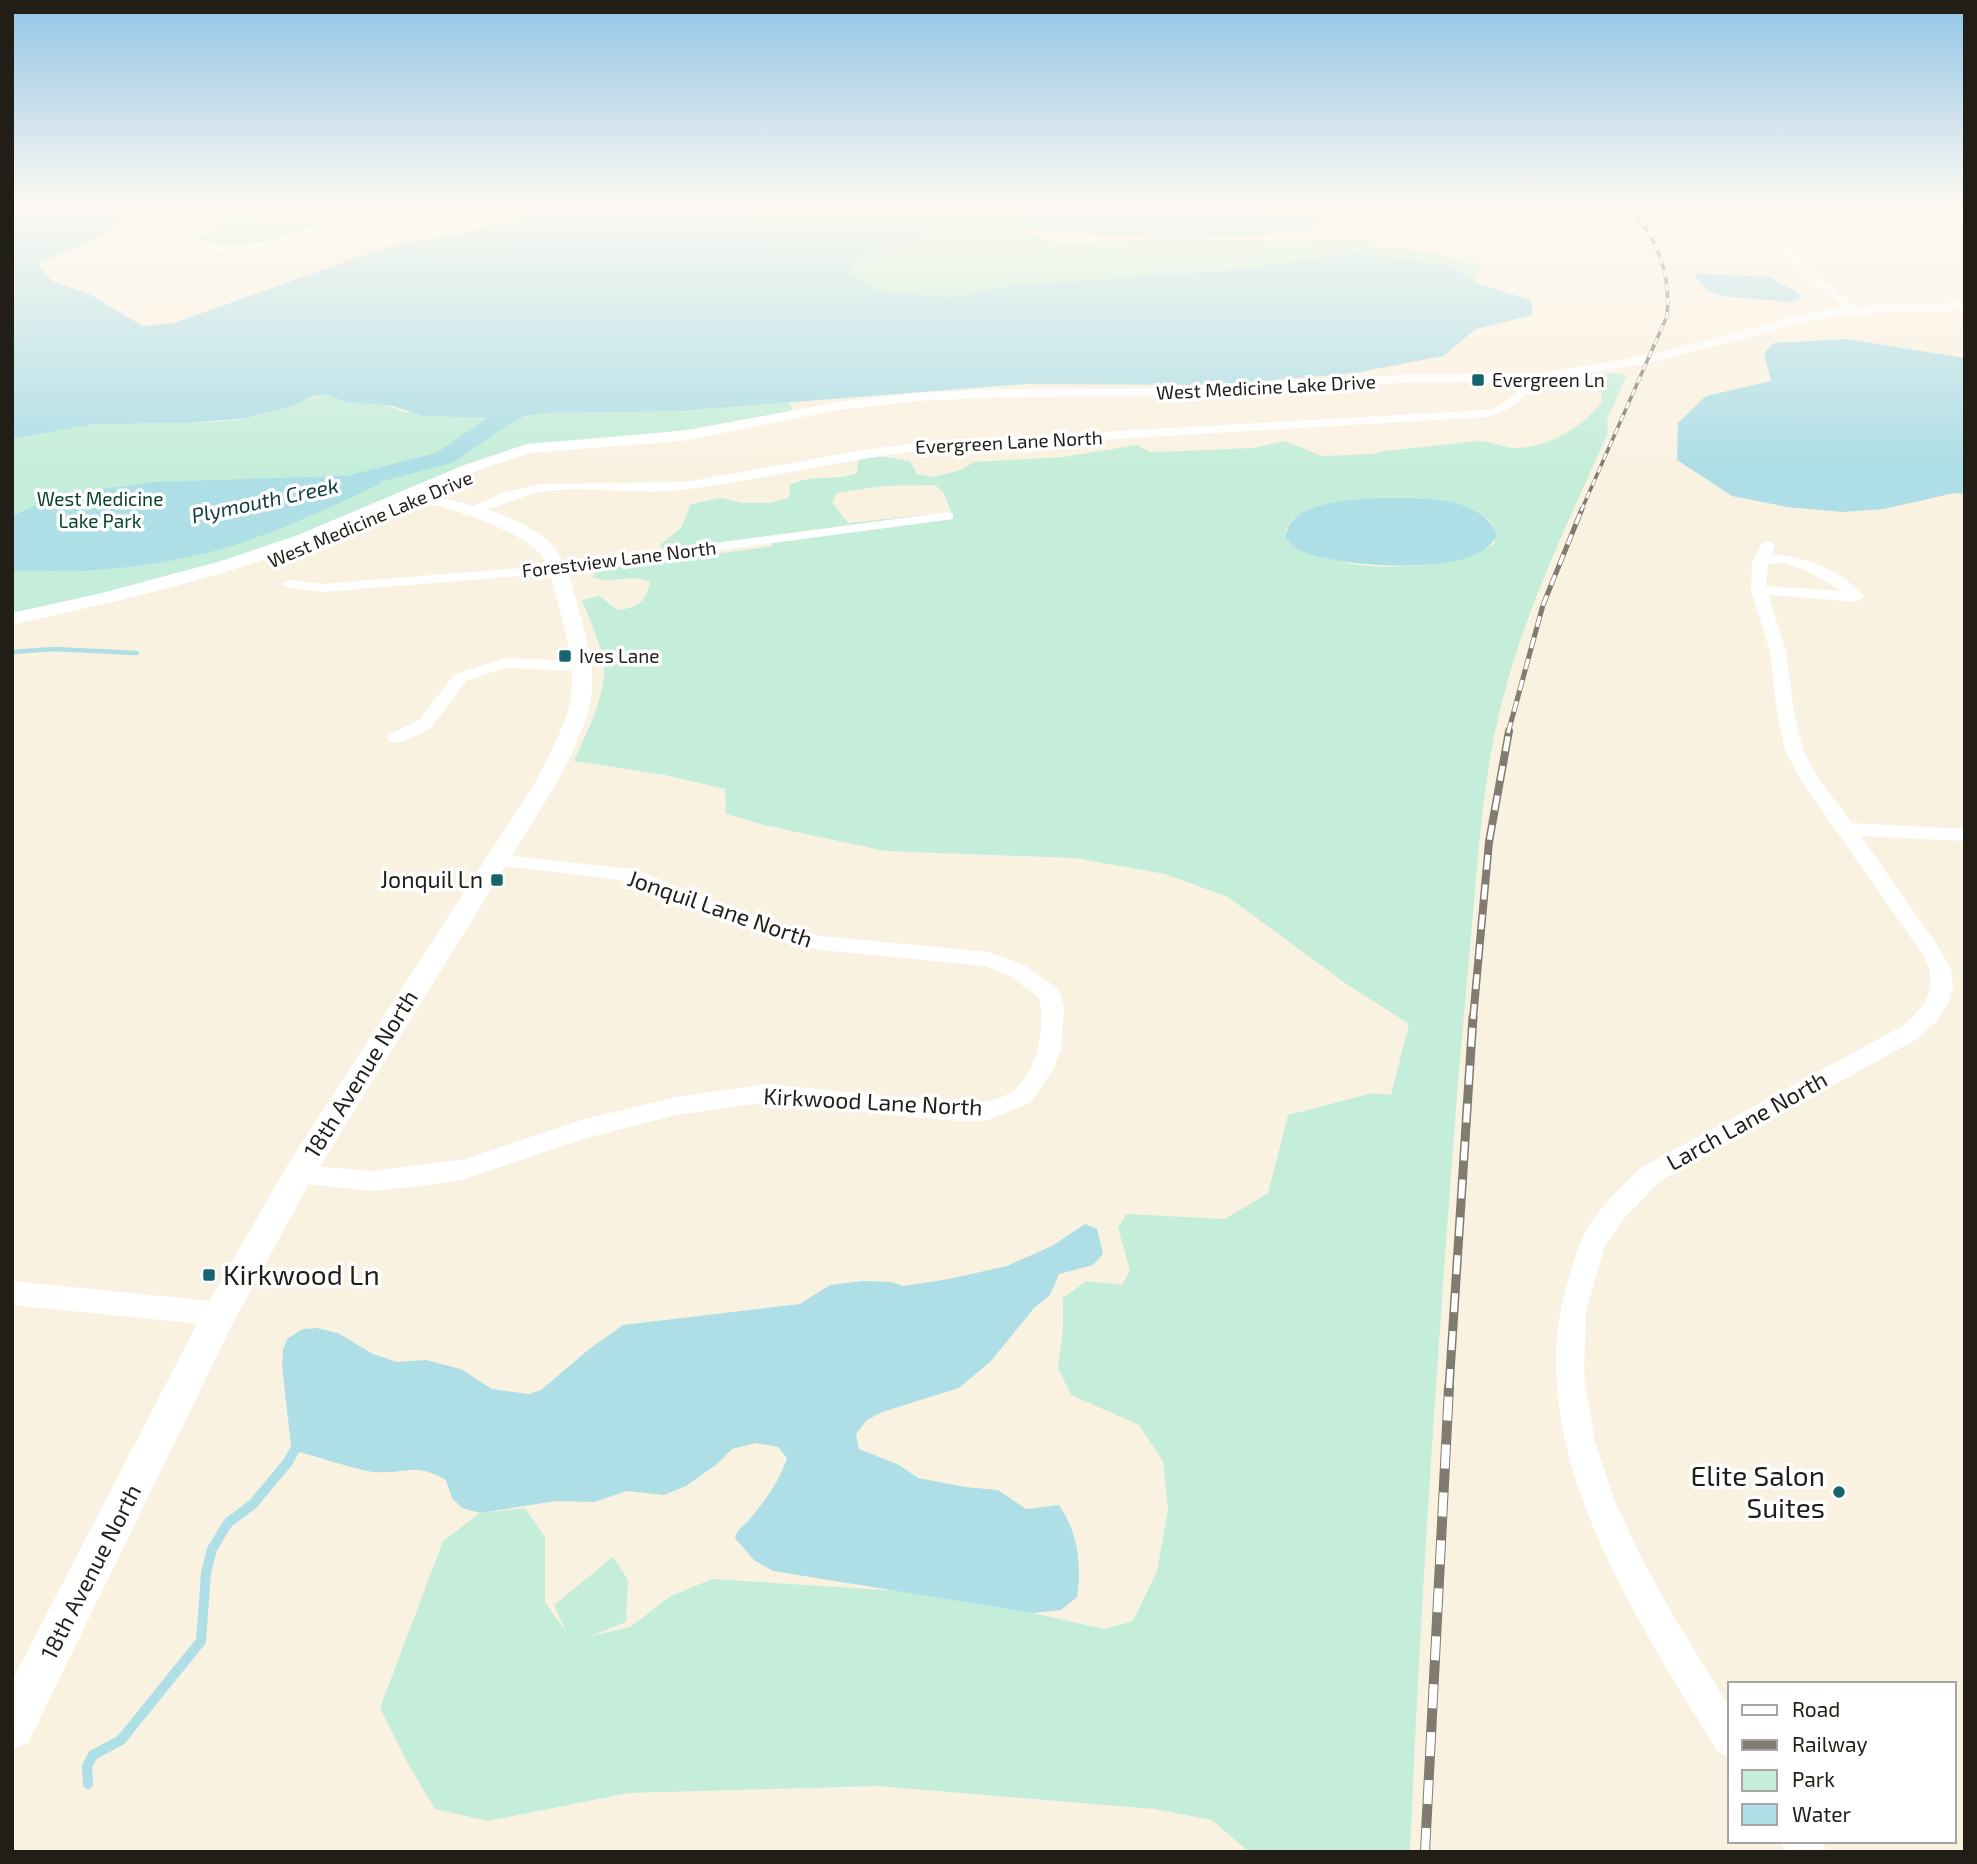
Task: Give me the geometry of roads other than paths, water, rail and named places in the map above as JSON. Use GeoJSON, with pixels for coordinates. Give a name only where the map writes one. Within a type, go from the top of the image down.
{"type":"FeatureCollection","features":[{"type":"Feature","properties":{"kind":"street"},"geometry":{"type":"LineString","coordinates":[[1832,292],[1853,310]]}},
{"type":"Feature","properties":{"kind":"street","name":"West Medicine Lake Drive"},"geometry":{"type":"LineString","coordinates":[[12,619],[105,598],[227,565],[564,444],[682,436],[838,406],[918,397],[1005,393],[1216,392],[1399,379],[1543,377],[1602,369],[1808,317],[1853,310],[1965,306]]}},
{"type":"Feature","properties":{"kind":"street","name":"Evergreen Lane North"},"geometry":{"type":"LineString","coordinates":[[469,512],[506,496],[541,488],[686,486],[863,454],[925,446],[1488,413],[1503,408],[1543,377]]}},
{"type":"Feature","properties":{"kind":"street","name":"West Medicine Lake Drive"},"geometry":{"type":"LineString","coordinates":[[12,627],[108,607],[235,573],[316,545],[417,498]]}},
{"type":"Feature","properties":{"kind":"street","name":"18th Avenue North"},"geometry":{"type":"LineString","coordinates":[[12,1727],[220,1314],[298,1175],[494,860],[547,781],[565,745],[584,682],[577,637],[558,566],[543,546],[523,532],[469,512],[417,498]]}},
{"type":"Feature","properties":{"kind":"street","name":"Forestview Lane North"},"geometry":{"type":"LineString","coordinates":[[289,584],[322,588],[558,566],[948,516]]}},
{"type":"Feature","properties":{"kind":"street","name":"Larch Lane North"},"geometry":{"type":"LineString","coordinates":[[1728,1737],[1625,1564],[1592,1487],[1574,1415],[1570,1364],[1574,1294],[1591,1246],[1618,1207],[1651,1174],[1909,1033],[1930,1017],[1941,998],[1942,975],[1932,954],[1846,829],[1818,794],[1794,750],[1782,696],[1778,649],[1758,590],[1756,578],[1763,554],[1817,569],[1836,579],[1856,597],[1758,590]]}},
{"type":"Feature","properties":{"kind":"street"},"geometry":{"type":"LineString","coordinates":[[396,738],[425,724],[461,677],[505,663],[581,666]]}},
{"type":"Feature","properties":{"kind":"street"},"geometry":{"type":"LineString","coordinates":[[1846,829],[1965,835]]}},
{"type":"Feature","properties":{"kind":"street","name":"Jonquil Lane North"},"geometry":{"type":"LineString","coordinates":[[494,860],[632,875],[774,931],[821,943],[988,959]]}},
{"type":"Feature","properties":{"kind":"street","name":"Kirkwood Lane North"},"geometry":{"type":"LineString","coordinates":[[298,1175],[392,1181],[453,1171],[581,1130],[676,1106],[768,1093],[955,1112],[985,1112],[1022,1097],[1036,1077],[1049,1049],[1053,1008],[1049,993],[1035,982],[1016,970],[988,959]]}},
{"type":"Feature","properties":{"kind":"street"},"geometry":{"type":"LineString","coordinates":[[12,1293],[220,1314]]}},
{"type":"Feature","properties":{"kind":"water"},"geometry":{"type":"Polygon","coordinates":[[[12,292],[83,292],[143,326],[174,323],[261,292],[882,292],[954,297],[980,292],[1505,292],[1531,300],[1533,315],[1476,329],[1443,356],[1355,373],[1219,385],[1026,384],[678,411],[542,413],[515,418],[423,416],[393,406],[346,402],[328,395],[313,396],[295,405],[247,418],[187,423],[94,424],[12,439],[12,292]]]}},
{"type":"Feature","properties":{"kind":"water"},"geometry":{"type":"Polygon","coordinates":[[[1711,292],[1796,292],[1799,294],[1799,299],[1789,302],[1723,296],[1711,292]]]}},
{"type":"Feature","properties":{"kind":"water"},"geometry":{"type":"Polygon","coordinates":[[[1847,339],[1965,358],[1965,494],[1954,493],[1884,509],[1843,512],[1787,507],[1732,496],[1677,460],[1678,423],[1706,396],[1771,381],[1764,353],[1774,343],[1847,339]]]}},
{"type":"Feature","properties":{"kind":"water"},"geometry":{"type":"Polygon","coordinates":[[[370,475],[382,483],[289,525],[217,550],[171,561],[126,567],[81,571],[12,570],[12,516],[59,495],[154,482],[370,475]]]}},
{"type":"Feature","properties":{"kind":"water"},"geometry":{"type":"Polygon","coordinates":[[[1375,498],[1426,499],[1461,504],[1488,520],[1497,534],[1486,549],[1465,558],[1437,564],[1406,566],[1373,565],[1317,556],[1299,550],[1286,539],[1288,527],[1307,511],[1335,502],[1375,498]]]}},
{"type":"Feature","properties":{"kind":"water"},"geometry":{"type":"Polygon","coordinates":[[[1085,1224],[1097,1229],[1103,1254],[1093,1265],[1059,1274],[1050,1295],[1034,1308],[991,1361],[959,1388],[882,1412],[867,1420],[856,1434],[859,1449],[899,1465],[918,1478],[998,1490],[1026,1509],[1059,1505],[1071,1527],[1079,1561],[1077,1597],[1061,1610],[1033,1613],[773,1571],[754,1560],[735,1538],[765,1499],[780,1474],[787,1458],[778,1447],[756,1443],[732,1449],[717,1464],[686,1486],[664,1495],[627,1491],[594,1502],[556,1501],[480,1513],[462,1508],[452,1498],[446,1480],[435,1474],[415,1470],[367,1471],[299,1452],[291,1445],[282,1366],[283,1349],[288,1338],[303,1329],[317,1328],[338,1333],[373,1354],[397,1362],[426,1360],[461,1369],[492,1389],[529,1394],[541,1390],[588,1350],[623,1325],[800,1304],[830,1285],[863,1281],[891,1282],[904,1286],[949,1279],[1007,1266],[1052,1246],[1085,1224]]]}},
{"type":"Feature","properties":{"kind":"waterway","name":"Plymouth Creek"},"geometry":{"type":"LineString","coordinates":[[325,489],[444,458],[503,418],[551,394]]}},
{"type":"Feature","properties":{"kind":"waterway"},"geometry":{"type":"LineString","coordinates":[[12,652],[53,649],[137,653]]}},
{"type":"Feature","properties":{"kind":"waterway"},"geometry":{"type":"LineString","coordinates":[[88,1784],[87,1766],[93,1755],[121,1740],[201,1641],[206,1573],[212,1549],[228,1523],[253,1504],[288,1462],[295,1449]]}},
{"type":"Feature","properties":{"kind":"railway"},"geometry":{"type":"LineString","coordinates":[[1581,511],[1667,316],[1667,292]]}},
{"type":"Feature","properties":{"kind":"railway"},"geometry":{"type":"LineString","coordinates":[[1508,733],[1543,605],[1582,509]]}},
{"type":"Feature","properties":{"kind":"railway"},"geometry":{"type":"LineString","coordinates":[[1473,1019],[1489,842],[1509,731]]}},
{"type":"Feature","properties":{"kind":"railway"},"geometry":{"type":"LineString","coordinates":[[1449,1388],[1473,1017]]}},
{"type":"Feature","properties":{"kind":"railway"},"geometry":{"type":"LineString","coordinates":[[1425,1852],[1449,1387]]}},
{"type":"Feature","properties":{"kind":"place","name":"Evergreen Ln"},"geometry":{"type":"Point","coordinates":[1478,380]}},
{"type":"Feature","properties":{"kind":"place","name":"Ives Lane"},"geometry":{"type":"Point","coordinates":[565,656]}},
{"type":"Feature","properties":{"kind":"place","name":"Jonquil Ln"},"geometry":{"type":"Point","coordinates":[497,880]}},
{"type":"Feature","properties":{"kind":"place","name":"Kirkwood Ln"},"geometry":{"type":"Point","coordinates":[209,1275]}},
{"type":"Feature","properties":{"kind":"place","name":"Elite Salon Suites"},"geometry":{"type":"Point","coordinates":[1839,1492]}},
{"type":"Feature","properties":{"kind":"park label","name":"West Medicine Lake Park"},"geometry":{"type":"Point","coordinates":[100,510]}}]}
